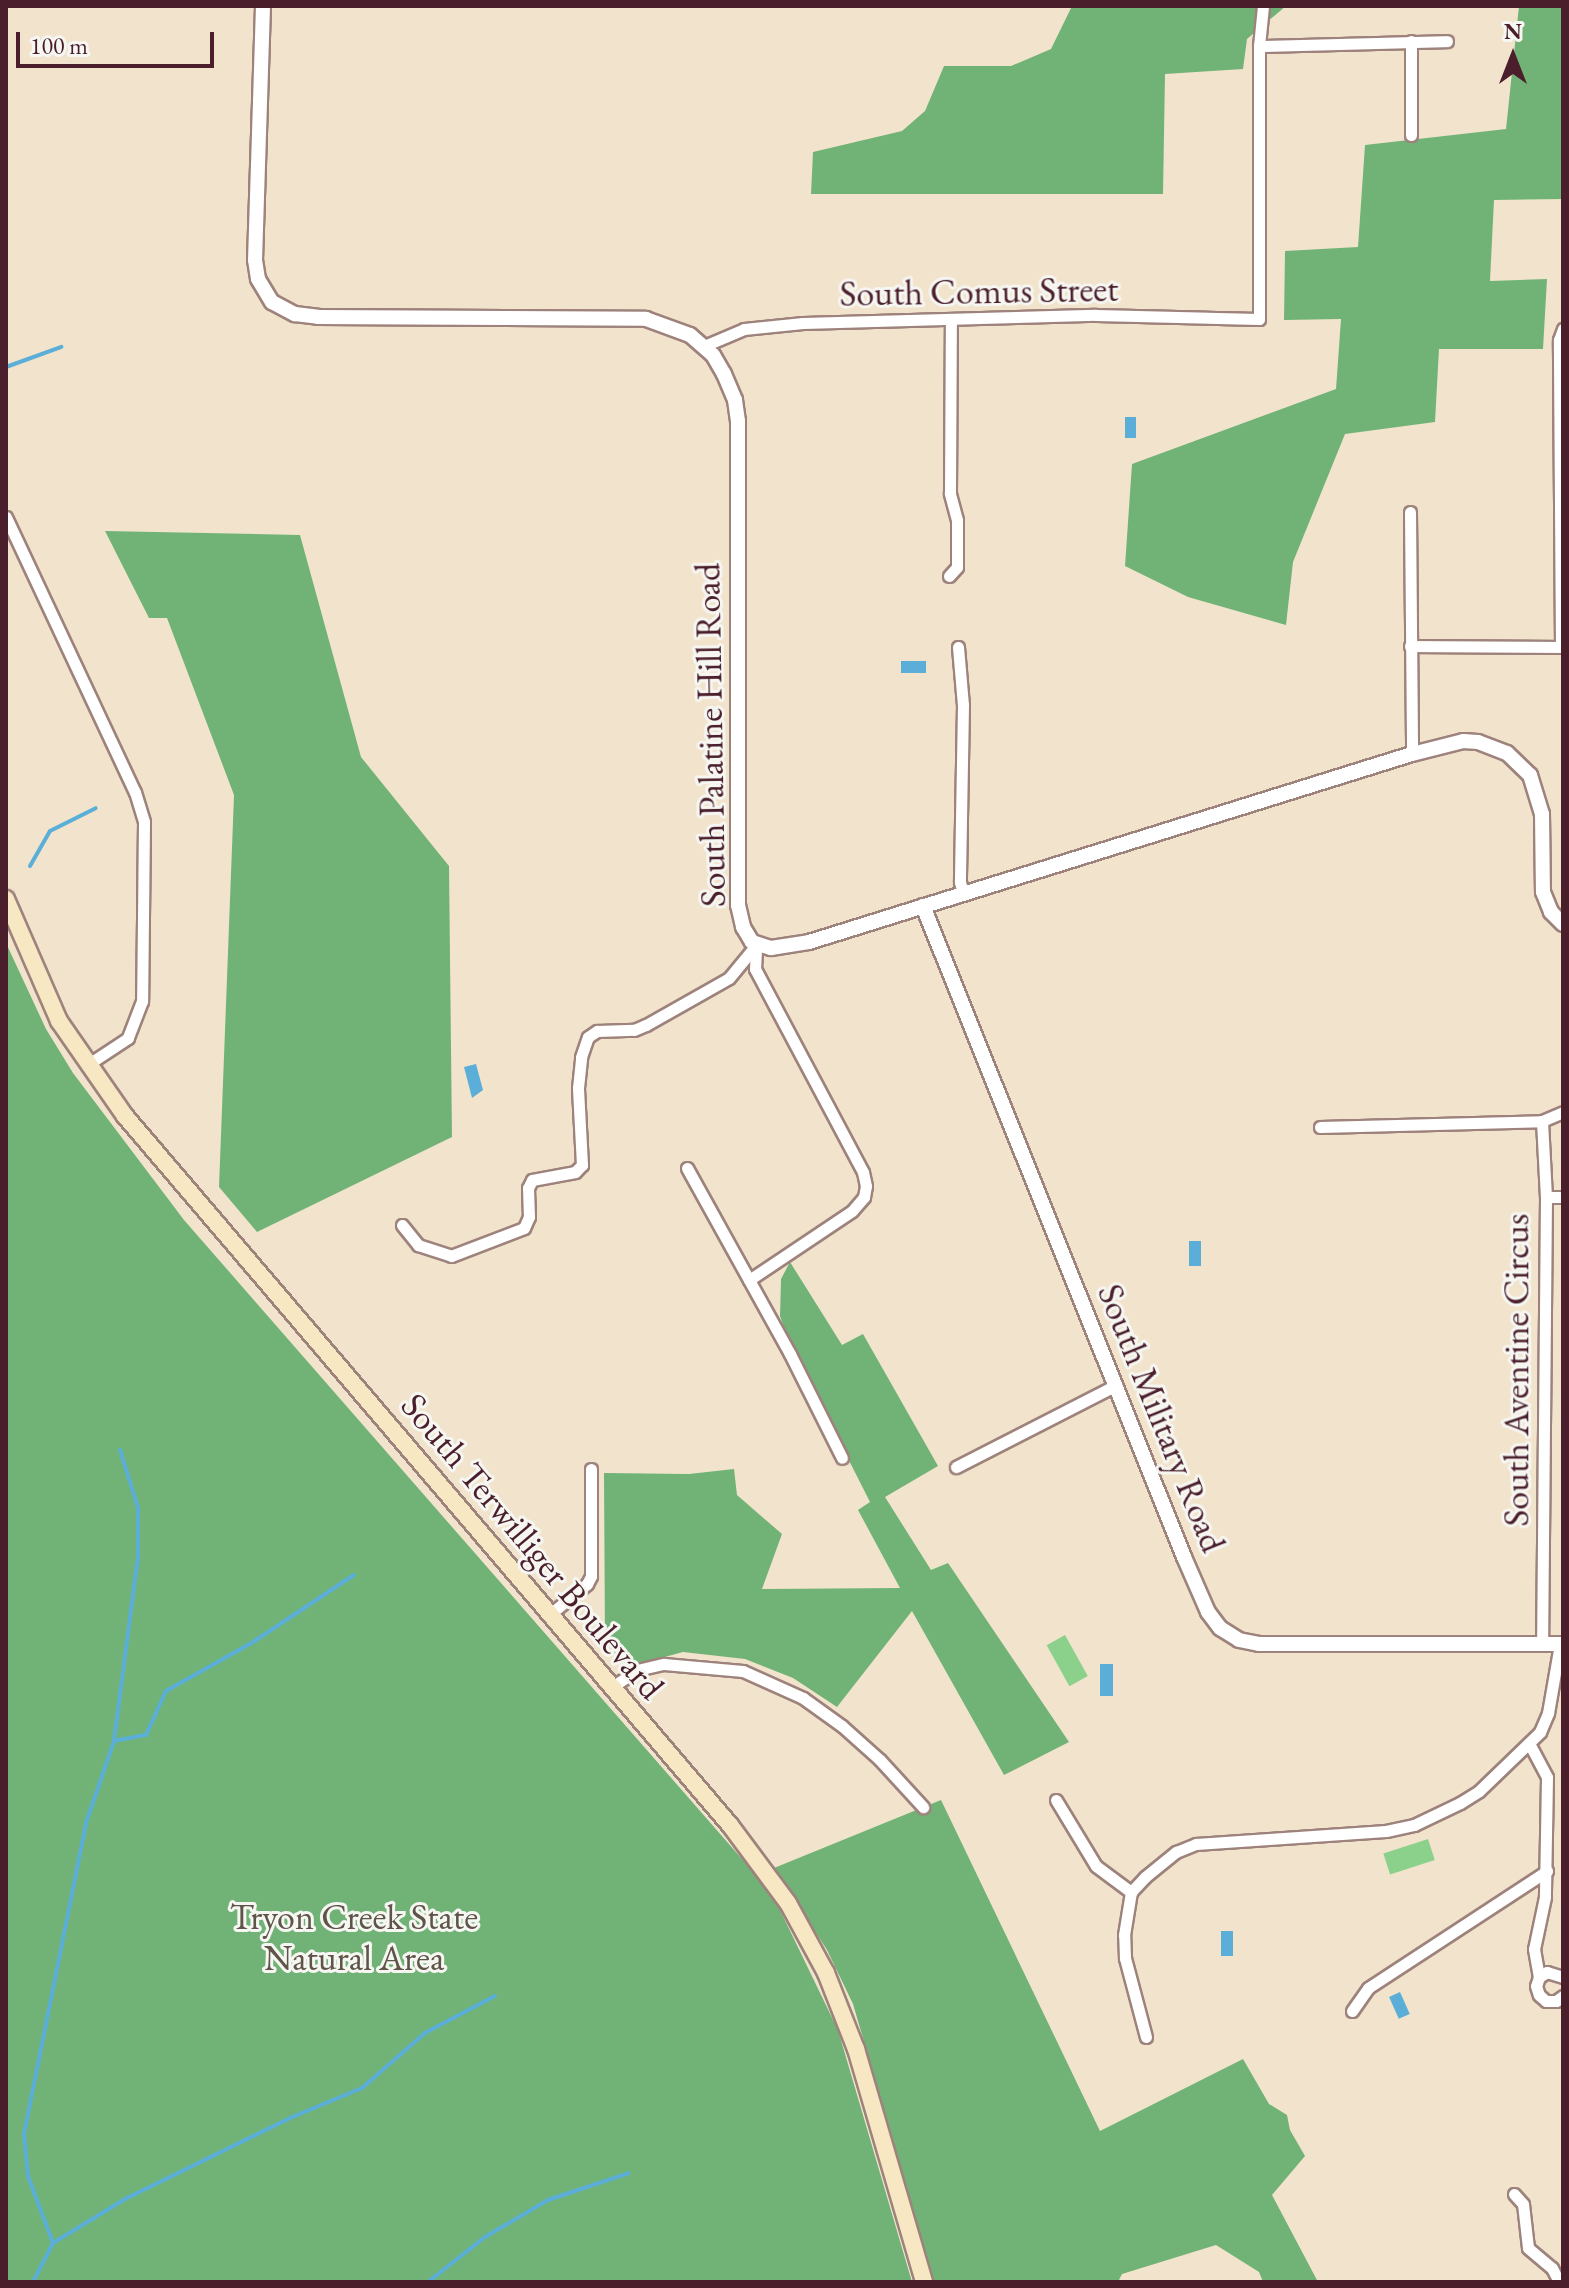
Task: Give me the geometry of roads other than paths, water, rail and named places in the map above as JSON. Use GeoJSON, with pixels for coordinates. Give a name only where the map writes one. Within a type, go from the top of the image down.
{"type":"FeatureCollection","features":[{"type":"Feature","properties":{"kind":"main road","name":"South Terwilliger Boulevard"},"geometry":{"type":"LineString","coordinates":[[6,899],[44,993],[87,1065],[125,1116],[746,1845],[815,1948],[856,2049],[924,2282]]}},
{"type":"Feature","properties":{"kind":"street","name":"South Palatine Hill Road"},"geometry":{"type":"LineString","coordinates":[[263,6],[255,260],[258,279],[272,302],[295,314],[318,317],[634,318],[679,330],[704,346],[728,381],[738,421],[738,905],[745,932],[757,944],[771,948],[792,947],[1412,754],[1446,744],[1478,742],[1507,753],[1523,766],[1541,802],[1543,892],[1551,912],[1563,924]]}},
{"type":"Feature","properties":{"kind":"street"},"geometry":{"type":"LineString","coordinates":[[1263,6],[1259,46],[1447,41]]}},
{"type":"Feature","properties":{"kind":"street"},"geometry":{"type":"LineString","coordinates":[[1411,41],[1411,135]]}},
{"type":"Feature","properties":{"kind":"street","name":"South Comus Street"},"geometry":{"type":"LineString","coordinates":[[704,346],[754,326],[1096,315],[1259,319],[1259,46]]}},
{"type":"Feature","properties":{"kind":"street"},"geometry":{"type":"LineString","coordinates":[[949,576],[957,567],[957,520],[950,493],[951,319]]}},
{"type":"Feature","properties":{"kind":"street"},"geometry":{"type":"LineString","coordinates":[[1410,646],[1561,647],[1559,340],[1563,329]]}},
{"type":"Feature","properties":{"kind":"street"},"geometry":{"type":"LineString","coordinates":[[1410,512],[1412,754]]}},
{"type":"Feature","properties":{"kind":"street"},"geometry":{"type":"LineString","coordinates":[[6,517],[135,792],[144,822],[142,1001],[128,1038],[87,1065]]}},
{"type":"Feature","properties":{"kind":"street"},"geometry":{"type":"LineString","coordinates":[[958,647],[963,700],[960,882],[963,893]]}},
{"type":"Feature","properties":{"kind":"street","name":"South Military Road"},"geometry":{"type":"LineString","coordinates":[[923,906],[1202,1598],[1214,1621],[1232,1637],[1247,1643],[1275,1645],[1562,1644]]}},
{"type":"Feature","properties":{"kind":"street"},"geometry":{"type":"LineString","coordinates":[[402,1225],[418,1245],[444,1255],[459,1254],[524,1228],[529,1217],[528,1188],[532,1180],[580,1170],[583,1158],[578,1088],[581,1057],[588,1037],[597,1031],[634,1030],[646,1025],[729,978],[757,944]]}},
{"type":"Feature","properties":{"kind":"street"},"geometry":{"type":"LineString","coordinates":[[749,1280],[852,1211],[866,1191],[863,1172],[755,969],[757,944]]}},
{"type":"Feature","properties":{"kind":"street"},"geometry":{"type":"LineString","coordinates":[[1320,1127],[1542,1121],[1563,1112]]}},
{"type":"Feature","properties":{"kind":"street","name":"South Aventine Circus"},"geometry":{"type":"LineString","coordinates":[[1542,1121],[1546,1197],[1542,1644]]}},
{"type":"Feature","properties":{"kind":"street"},"geometry":{"type":"LineString","coordinates":[[687,1168],[842,1458]]}},
{"type":"Feature","properties":{"kind":"street"},"geometry":{"type":"LineString","coordinates":[[1546,1197],[1563,1197]]}},
{"type":"Feature","properties":{"kind":"street"},"geometry":{"type":"LineString","coordinates":[[956,1467],[1116,1385]]}},
{"type":"Feature","properties":{"kind":"street"},"geometry":{"type":"LineString","coordinates":[[549,1615],[587,1584],[591,1576],[591,1469]]}},
{"type":"Feature","properties":{"kind":"street"},"geometry":{"type":"LineString","coordinates":[[1146,2037],[1125,1958],[1124,1935],[1131,1892],[1176,1852],[1196,1844],[1386,1831],[1414,1825],[1479,1791],[1530,1745],[1548,1713],[1562,1644]]}},
{"type":"Feature","properties":{"kind":"street"},"geometry":{"type":"LineString","coordinates":[[612,1687],[637,1670],[664,1664],[692,1664],[754,1675],[803,1698],[842,1726],[880,1760],[923,1807]]}},
{"type":"Feature","properties":{"kind":"street"},"geometry":{"type":"LineString","coordinates":[[1530,1745],[1547,1777],[1547,1871],[1534,1949],[1539,1977],[1536,1991],[1542,1999],[1551,2002],[1563,1996]]}},
{"type":"Feature","properties":{"kind":"street"},"geometry":{"type":"LineString","coordinates":[[1056,1800],[1096,1866],[1131,1892]]}},
{"type":"Feature","properties":{"kind":"street"},"geometry":{"type":"LineString","coordinates":[[1547,1855],[1563,1855]]}},
{"type":"Feature","properties":{"kind":"street"},"geometry":{"type":"LineString","coordinates":[[1352,2011],[1368,1988],[1514,1888],[1547,1871]]}},
{"type":"Feature","properties":{"kind":"street"},"geometry":{"type":"LineString","coordinates":[[1539,1977],[1553,1971],[1563,1977]]}},
{"type":"Feature","properties":{"kind":"street"},"geometry":{"type":"LineString","coordinates":[[1514,2194],[1524,2208],[1528,2248],[1552,2268],[1559,2282]]}},
{"type":"Feature","properties":{"kind":"water"},"geometry":{"type":"Polygon","coordinates":[[[1125,417],[1136,417],[1136,438],[1125,438],[1125,417]]]}},
{"type":"Feature","properties":{"kind":"water"},"geometry":{"type":"Polygon","coordinates":[[[901,661],[926,661],[926,673],[901,673],[901,661]]]}},
{"type":"Feature","properties":{"kind":"water"},"geometry":{"type":"Polygon","coordinates":[[[476,1064],[483,1090],[472,1098],[464,1067],[476,1064]]]}},
{"type":"Feature","properties":{"kind":"water"},"geometry":{"type":"Polygon","coordinates":[[[1189,1241],[1201,1241],[1201,1266],[1189,1266],[1189,1241]]]}},
{"type":"Feature","properties":{"kind":"water"},"geometry":{"type":"Polygon","coordinates":[[[1100,1664],[1113,1664],[1113,1696],[1100,1696],[1100,1664]]]}},
{"type":"Feature","properties":{"kind":"water"},"geometry":{"type":"Polygon","coordinates":[[[1221,1931],[1233,1931],[1233,1956],[1221,1956],[1221,1931]]]}},
{"type":"Feature","properties":{"kind":"water"},"geometry":{"type":"Polygon","coordinates":[[[1400,1992],[1410,2014],[1399,2019],[1389,1997],[1400,1992]]]}},
{"type":"Feature","properties":{"kind":"waterway"},"geometry":{"type":"LineString","coordinates":[[6,367],[61,347]]}},
{"type":"Feature","properties":{"kind":"waterway"},"geometry":{"type":"LineString","coordinates":[[30,866],[50,831],[96,808]]}},
{"type":"Feature","properties":{"kind":"waterway"},"geometry":{"type":"LineString","coordinates":[[33,2282],[53,2243],[28,2176],[24,2134],[87,1820],[114,1741],[138,1557],[138,1508],[120,1450]]}},
{"type":"Feature","properties":{"kind":"waterway"},"geometry":{"type":"LineString","coordinates":[[114,1741],[146,1735],[166,1691],[253,1642],[354,1575]]}},
{"type":"Feature","properties":{"kind":"waterway"},"geometry":{"type":"LineString","coordinates":[[53,2243],[125,2199],[290,2118],[362,2088],[425,2033],[495,1996]]}},
{"type":"Feature","properties":{"kind":"waterway"},"geometry":{"type":"LineString","coordinates":[[428,2282],[485,2237],[548,2200],[629,2173]]}},
{"type":"Feature","properties":{"kind":"park label","name":"Tryon Creek State Natural Area"},"geometry":{"type":"Point","coordinates":[354,1936]}}]}
